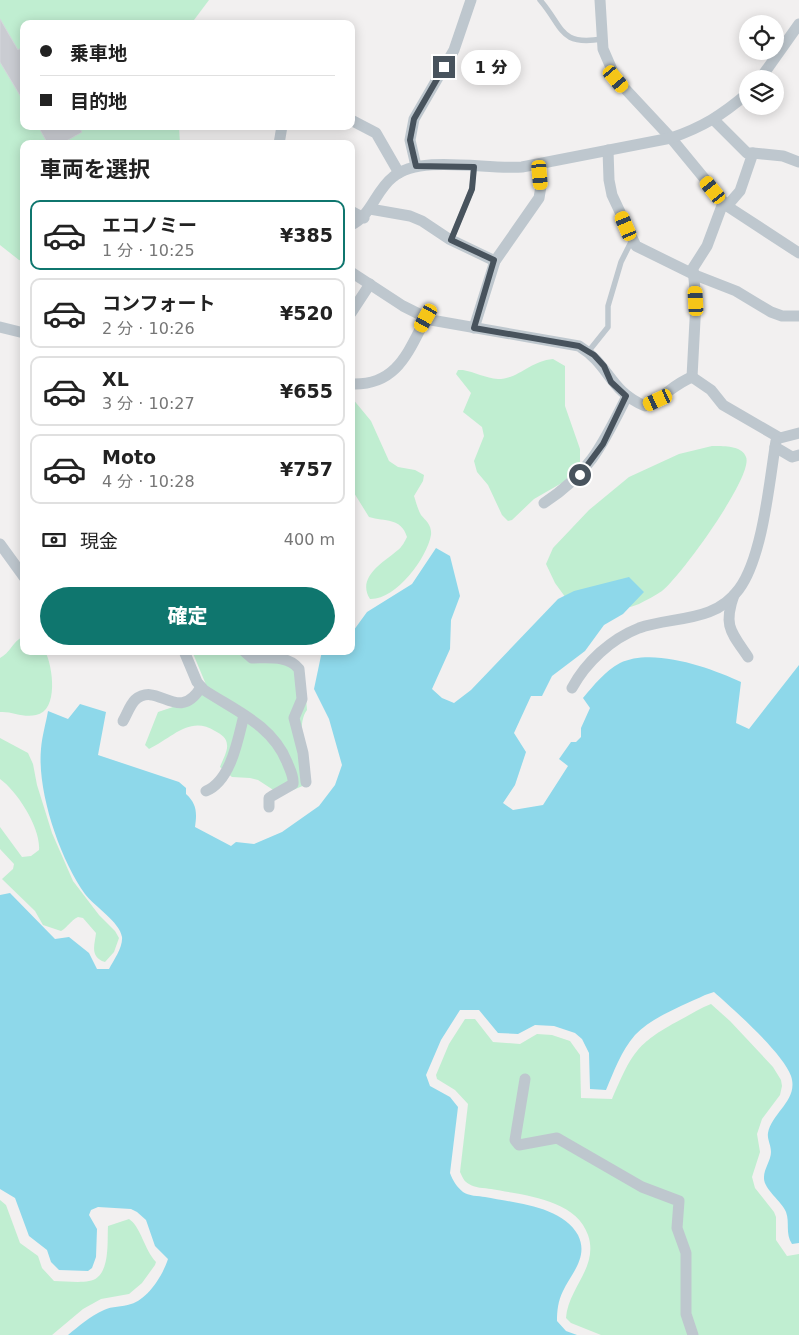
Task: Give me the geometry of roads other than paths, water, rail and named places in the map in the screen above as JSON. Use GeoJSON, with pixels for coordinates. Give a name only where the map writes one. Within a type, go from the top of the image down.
{"type":"FeatureCollection","features":[{"type":"Feature","properties":{"kind":"street"},"geometry":{"type":"LineString","coordinates":[[416,166],[410,140],[414,119],[454,50],[471,0]]}},
{"type":"Feature","properties":{"kind":"street"},"geometry":{"type":"LineString","coordinates":[[600,0],[605,56],[616,79],[671,138],[725,204],[799,253]]}},
{"type":"Feature","properties":{"kind":"street"},"geometry":{"type":"LineString","coordinates":[[766,70],[799,24]]}},
{"type":"Feature","properties":{"kind":"street"},"geometry":{"type":"LineString","coordinates":[[355,222],[367,213],[386,183],[399,172],[416,166],[500,169],[540,164],[671,138],[714,120],[739,100]]}},
{"type":"Feature","properties":{"kind":"street"},"geometry":{"type":"LineString","coordinates":[[714,120],[747,152],[783,156],[799,162]]}},
{"type":"Feature","properties":{"kind":"street"},"geometry":{"type":"LineString","coordinates":[[355,122],[376,133],[399,172]]}},
{"type":"Feature","properties":{"kind":"street"},"geometry":{"type":"LineString","coordinates":[[608,150],[609,180],[612,195],[636,246],[695,275],[736,290],[771,312],[782,316],[799,316]]}},
{"type":"Feature","properties":{"kind":"street"},"geometry":{"type":"LineString","coordinates":[[692,377],[696,301],[693,268],[707,246],[725,204],[740,191],[754,153]]}},
{"type":"Feature","properties":{"kind":"street"},"geometry":{"type":"LineString","coordinates":[[474,328],[494,260],[539,198],[542,186],[540,164]]}},
{"type":"Feature","properties":{"kind":"street"},"geometry":{"type":"LineString","coordinates":[[355,212],[416,218],[451,240],[494,260]]}},
{"type":"Feature","properties":{"kind":"street"},"geometry":{"type":"LineString","coordinates":[[355,275],[426,318],[579,346],[604,366],[611,382],[626,396],[645,406],[658,400],[679,382],[692,377]]}},
{"type":"Feature","properties":{"kind":"street"},"geometry":{"type":"LineString","coordinates":[[355,307],[370,284]]}},
{"type":"Feature","properties":{"kind":"street"},"geometry":{"type":"LineString","coordinates":[[355,384],[369,384],[397,368],[426,318]]}},
{"type":"Feature","properties":{"kind":"street"},"geometry":{"type":"LineString","coordinates":[[0,327],[20,332]]}},
{"type":"Feature","properties":{"kind":"street"},"geometry":{"type":"LineString","coordinates":[[692,377],[711,390],[723,405],[776,442],[792,457],[799,455]]}},
{"type":"Feature","properties":{"kind":"street"},"geometry":{"type":"LineString","coordinates":[[544,503],[567,488],[593,459],[626,396]]}},
{"type":"Feature","properties":{"kind":"street"},"geometry":{"type":"LineString","coordinates":[[748,657],[729,628],[729,609],[750,564],[761,529],[776,442],[780,438],[799,433]]}},
{"type":"Feature","properties":{"kind":"street"},"geometry":{"type":"LineString","coordinates":[[0,544],[20,572]]}},
{"type":"Feature","properties":{"kind":"street"},"geometry":{"type":"LineString","coordinates":[[572,688],[583,669],[610,645],[628,633],[649,625],[708,613],[734,595]]}},
{"type":"Feature","properties":{"kind":"street"},"geometry":{"type":"LineString","coordinates":[[186,655],[201,687],[261,725],[277,742],[294,777],[293,784],[290,787],[269,798],[269,807]]}},
{"type":"Feature","properties":{"kind":"street"},"geometry":{"type":"LineString","coordinates":[[249,655],[252,658],[274,658],[289,661],[300,669],[302,699],[294,718],[303,753],[306,782]]}},
{"type":"Feature","properties":{"kind":"street"},"geometry":{"type":"LineString","coordinates":[[123,721],[135,700],[140,697],[147,695],[162,696],[174,704],[180,704],[196,694],[201,687]]}},
{"type":"Feature","properties":{"kind":"street"},"geometry":{"type":"LineString","coordinates":[[206,791],[215,788],[225,772],[244,715]]}},
{"type":"Feature","properties":{"kind":"street"},"geometry":{"type":"LineString","coordinates":[[525,1079],[515,1140],[519,1146],[557,1138],[642,1187],[679,1201],[678,1228],[686,1253],[686,1314],[693,1335]]}},
{"type":"Feature","properties":{"kind":"lane"},"geometry":{"type":"LineString","coordinates":[[540,0],[568,38],[577,41],[602,39]]}},
{"type":"Feature","properties":{"kind":"lane"},"geometry":{"type":"LineString","coordinates":[[451,240],[472,189],[474,167]]}},
{"type":"Feature","properties":{"kind":"lane"},"geometry":{"type":"LineString","coordinates":[[588,352],[608,327],[608,306],[622,262],[632,240]]}},
{"type":"Feature","properties":{"kind":"water"},"geometry":{"type":"Polygon","coordinates":[[[436,548],[450,556],[460,596],[451,620],[450,649],[432,689],[442,698],[454,703],[471,690],[558,599],[574,591],[629,577],[644,592],[623,614],[604,625],[585,651],[552,676],[542,696],[531,696],[514,733],[526,752],[515,785],[503,803],[513,810],[543,805],[568,766],[559,759],[571,742],[576,742],[581,737],[581,728],[590,708],[583,698],[605,674],[620,663],[649,657],[665,658],[714,671],[741,682],[736,723],[749,729],[799,665],[799,1243],[792,1244],[786,1212],[764,1181],[771,1152],[768,1133],[770,1126],[791,1092],[791,1076],[786,1066],[768,1044],[714,992],[668,1012],[635,1035],[618,1061],[606,1090],[590,1089],[589,1053],[582,1039],[575,1033],[554,1026],[535,1025],[518,1034],[498,1033],[479,1010],[460,1010],[441,1040],[426,1075],[430,1086],[450,1097],[458,1107],[450,1173],[457,1186],[465,1193],[537,1207],[561,1218],[571,1225],[581,1243],[580,1258],[560,1298],[557,1321],[566,1331],[577,1335],[68,1335],[99,1312],[131,1304],[143,1297],[159,1279],[168,1259],[155,1246],[146,1220],[137,1212],[131,1209],[98,1207],[91,1210],[89,1215],[97,1229],[96,1257],[92,1268],[88,1271],[59,1270],[51,1262],[47,1250],[29,1236],[15,1198],[0,1189],[0,895],[10,893],[55,939],[69,937],[89,953],[97,969],[109,969],[122,941],[117,926],[89,899],[76,879],[67,863],[52,824],[43,785],[41,766],[42,744],[48,711],[68,719],[80,704],[106,712],[98,755],[179,782],[186,788],[186,794],[194,805],[196,813],[195,827],[231,846],[236,842],[254,844],[282,832],[319,806],[335,785],[342,765],[329,719],[314,689],[321,655],[355,655],[355,628],[367,612],[412,584],[436,548]]]}}]}
